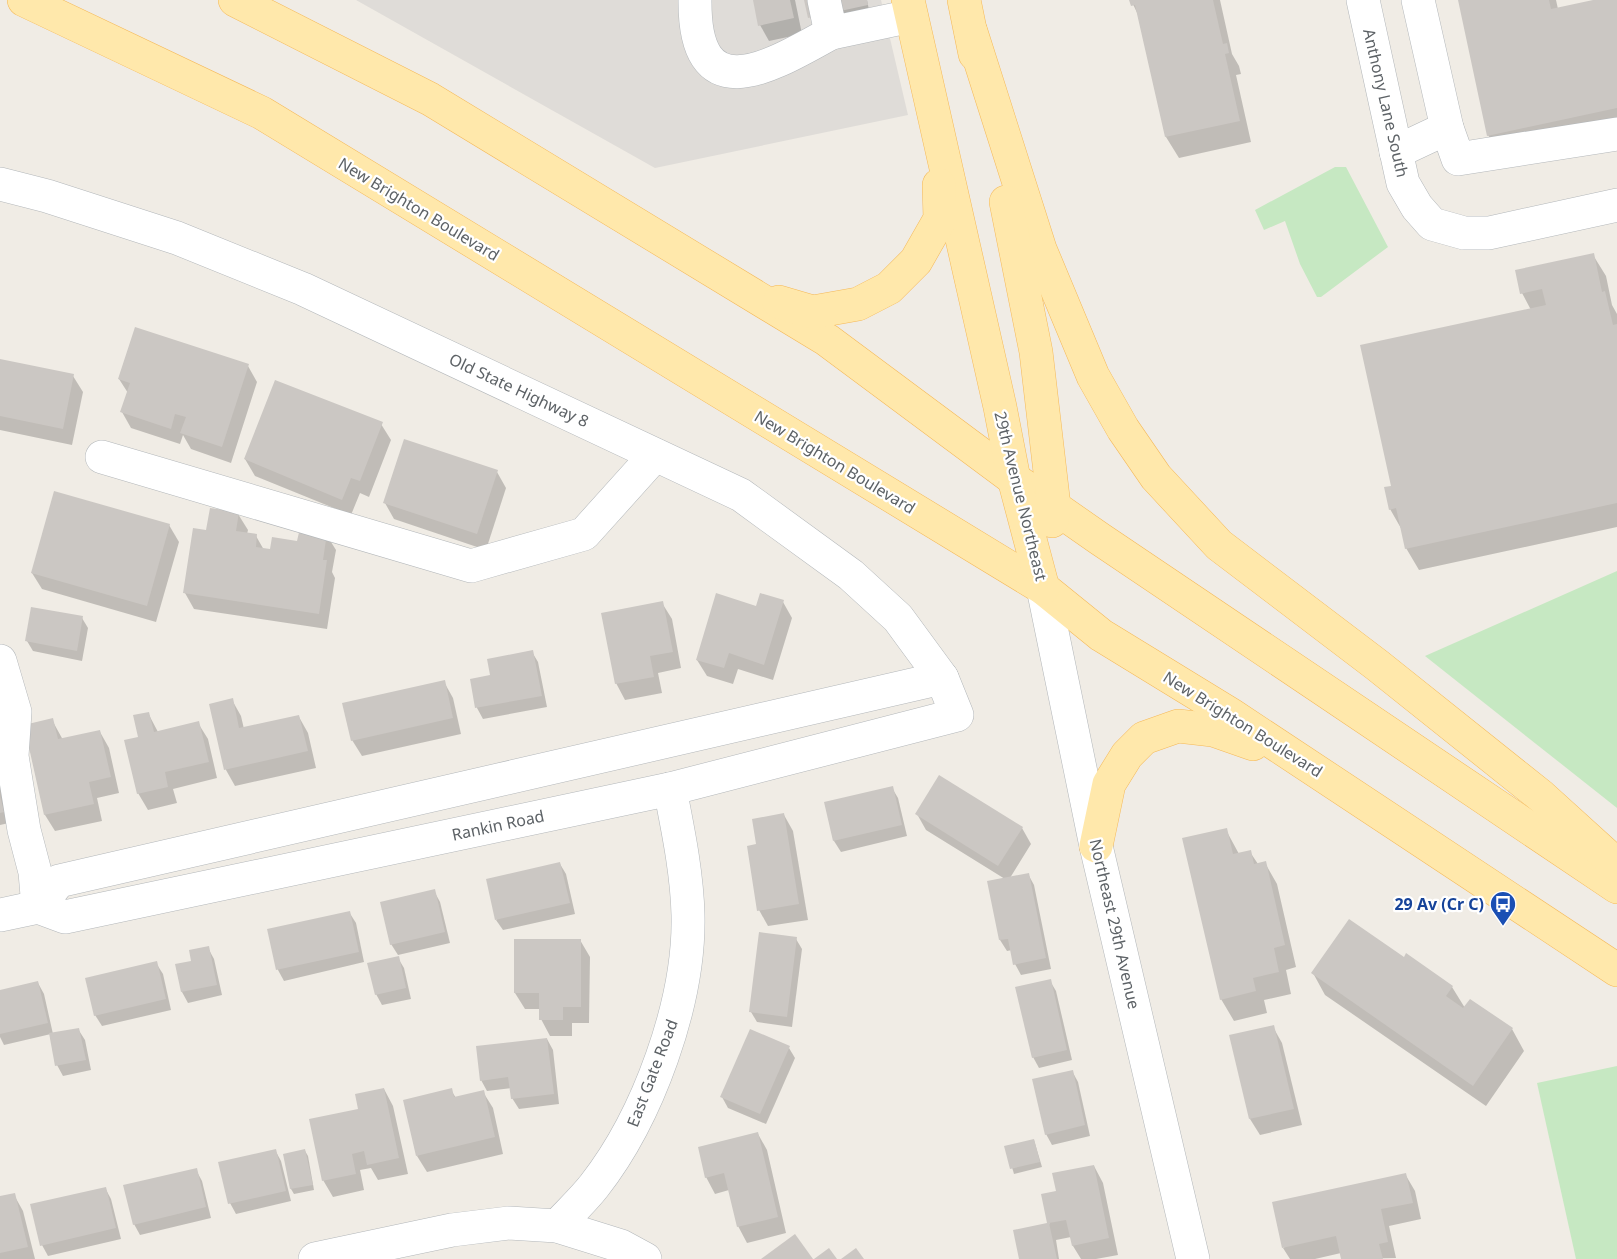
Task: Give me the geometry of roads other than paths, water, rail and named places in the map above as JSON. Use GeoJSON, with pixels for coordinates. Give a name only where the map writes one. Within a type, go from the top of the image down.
{"type":"FeatureCollection","features":[{"type":"Feature","properties":{"kind":"main road","name":"New Brighton Boulevard"},"geometry":{"type":"LineString","coordinates":[[24,0],[262,113],[1043,588],[1101,635],[1230,714],[1617,970]]}},
{"type":"Feature","properties":{"kind":"main road"},"geometry":{"type":"LineString","coordinates":[[235,0],[430,99],[827,340],[1014,479],[1100,539],[1617,887]]}},
{"type":"Feature","properties":{"kind":"main road","name":"29th Avenue Northeast"},"geometry":{"type":"LineString","coordinates":[[964,0],[1036,352],[1054,506],[1043,588]]}},
{"type":"Feature","properties":{"kind":"main road","name":"29th Avenue Northeast"},"geometry":{"type":"LineString","coordinates":[[910,8],[1000,407],[1014,479],[1043,588]]}},
{"type":"Feature","properties":{"kind":"main road"},"geometry":{"type":"LineString","coordinates":[[971,32],[1040,249],[1093,376],[1123,429],[1155,477],[1219,545],[1377,665],[1541,796],[1617,865]]}},
{"type":"Feature","properties":{"kind":"main road"},"geometry":{"type":"LineString","coordinates":[[753,295],[813,312],[858,304],[889,288],[916,261],[940,219],[938,138]]}},
{"type":"Feature","properties":{"kind":"main road"},"geometry":{"type":"LineString","coordinates":[[1096,846],[1109,784],[1127,755],[1144,738],[1178,726],[1213,730],[1299,759]]}},
{"type":"Feature","properties":{"kind":"street"},"geometry":{"type":"LineString","coordinates":[[695,0],[698,41],[711,62],[728,73],[741,73],[760,68],[831,33],[910,8]]}},
{"type":"Feature","properties":{"kind":"street"},"geometry":{"type":"LineString","coordinates":[[824,0],[831,33]]}},
{"type":"Feature","properties":{"kind":"street","name":"Anthony Lane South"},"geometry":{"type":"LineString","coordinates":[[1363,0],[1403,183],[1417,207],[1432,224],[1464,233],[1489,233],[1617,205]]}},
{"type":"Feature","properties":{"kind":"street"},"geometry":{"type":"LineString","coordinates":[[1419,0],[1447,128],[1458,159],[1617,134]]}},
{"type":"Feature","properties":{"kind":"street"},"geometry":{"type":"LineString","coordinates":[[1396,152],[1447,128]]}},
{"type":"Feature","properties":{"kind":"street","name":"Old State Highway 8"},"geometry":{"type":"LineString","coordinates":[[0,184],[47,196],[177,238],[303,289],[741,495],[851,575],[898,618],[942,678],[957,715]]}},
{"type":"Feature","properties":{"kind":"street"},"geometry":{"type":"LineString","coordinates":[[102,457],[471,566],[584,534],[655,454]]}},
{"type":"Feature","properties":{"kind":"street","name":"Northeast 29th Avenue"},"geometry":{"type":"LineString","coordinates":[[1043,588],[1096,846],[1193,1259]]}},
{"type":"Feature","properties":{"kind":"street"},"geometry":{"type":"LineString","coordinates":[[0,661],[15,712],[12,756],[24,830],[35,872],[38,907]]}},
{"type":"Feature","properties":{"kind":"street"},"geometry":{"type":"LineString","coordinates":[[0,915],[38,907],[58,881],[942,678]]}},
{"type":"Feature","properties":{"kind":"street","name":"Rankin Road"},"geometry":{"type":"LineString","coordinates":[[38,907],[65,917],[670,789],[957,715]]}},
{"type":"Feature","properties":{"kind":"street","name":"East Gate Road"},"geometry":{"type":"LineString","coordinates":[[557,1226],[594,1187],[625,1142],[670,1036],[685,976],[688,915],[682,854],[670,789]]}},
{"type":"Feature","properties":{"kind":"street"},"geometry":{"type":"LineString","coordinates":[[315,1259],[452,1230],[509,1223],[557,1226],[621,1246],[645,1259]]}},
{"type":"Feature","properties":{"kind":"place","name":"29 Av (Cr C)"},"geometry":{"type":"Point","coordinates":[1503,927]}}]}
